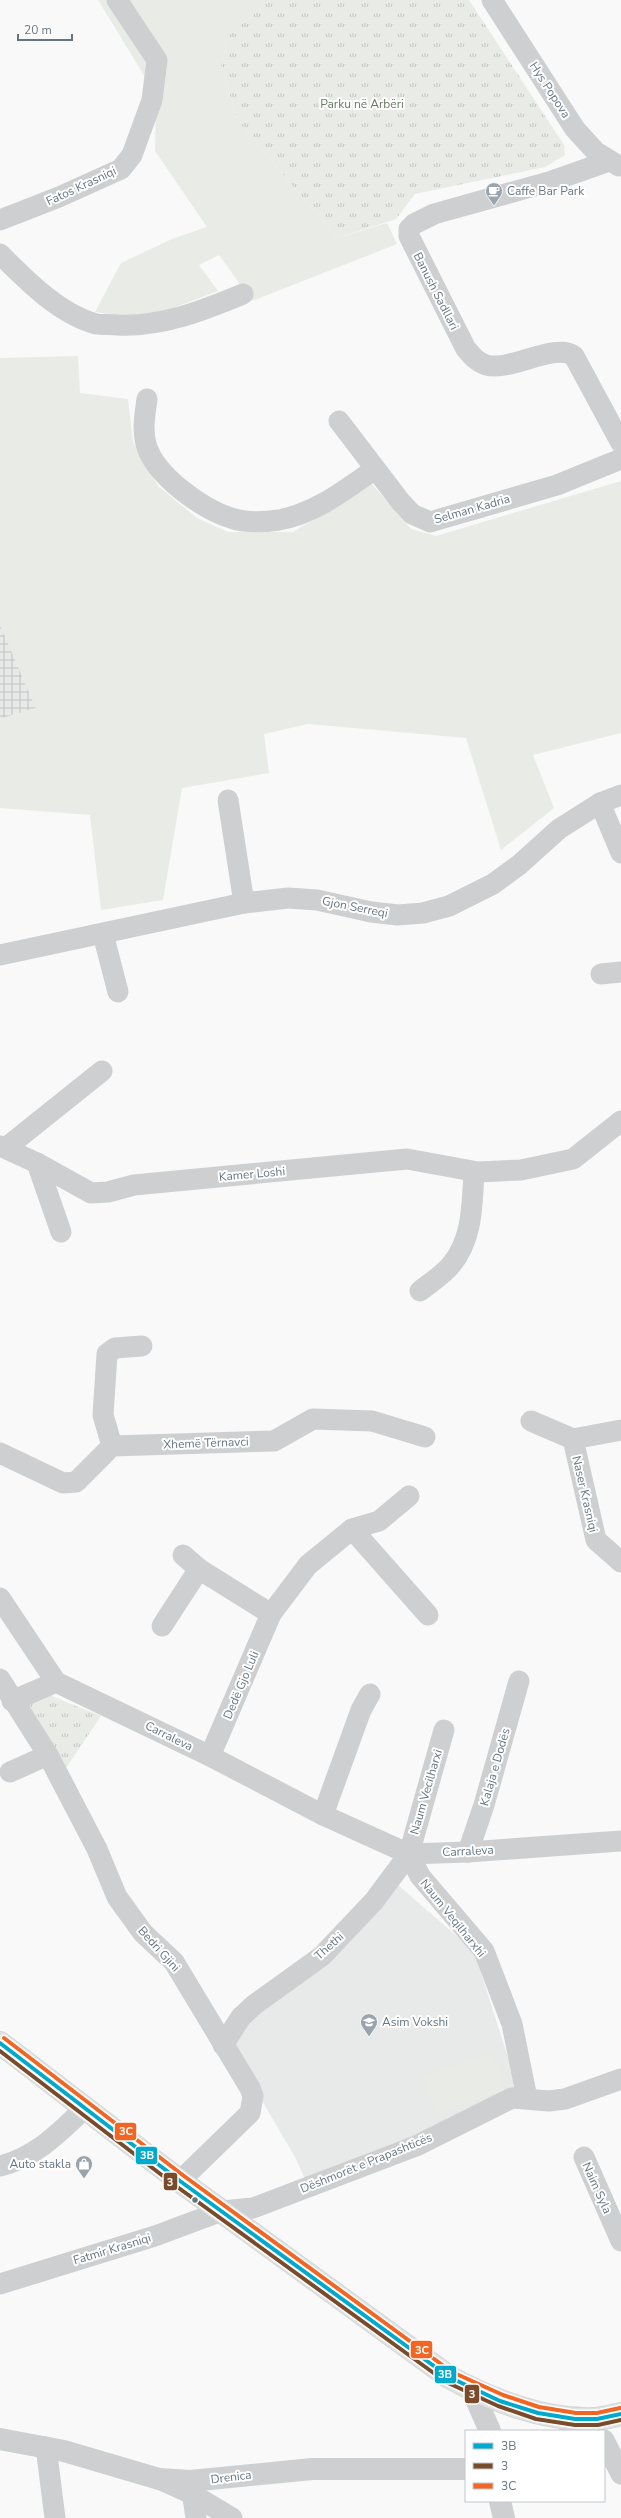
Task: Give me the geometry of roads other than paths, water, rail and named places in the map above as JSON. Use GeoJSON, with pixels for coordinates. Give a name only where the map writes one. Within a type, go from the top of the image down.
{"type":"FeatureCollection","features":[{"type":"Feature","properties":{"kind":"main road"},"geometry":{"type":"LineString","coordinates":[[0,2043],[180,2180],[449,2377],[472,2390],[540,2412],[597,2425],[621,2414]]}},
{"type":"Feature","properties":{"kind":"street","name":"Fatos Krasniqi"},"geometry":{"type":"LineString","coordinates":[[0,220],[59,197],[121,169],[132,155],[152,100],[157,60],[117,0]]}},
{"type":"Feature","properties":{"kind":"street","name":"Hys Popova"},"geometry":{"type":"LineString","coordinates":[[492,0],[575,129],[596,152],[615,164]]}},
{"type":"Feature","properties":{"kind":"street","name":"Banush Sadllari"},"geometry":{"type":"LineString","coordinates":[[615,164],[434,214],[414,224],[409,229],[409,236],[466,350],[475,359],[494,367],[558,352],[570,353],[574,356],[621,443]]}},
{"type":"Feature","properties":{"kind":"street"},"geometry":{"type":"LineString","coordinates":[[0,254],[30,284],[63,308],[96,324],[138,326],[173,320],[243,294]]}},
{"type":"Feature","properties":{"kind":"street"},"geometry":{"type":"LineString","coordinates":[[148,399],[144,428],[146,445],[152,458],[186,494],[210,510],[232,519],[255,521],[278,520],[303,514],[335,497],[375,469]]}},
{"type":"Feature","properties":{"kind":"street","name":"Selman Kadria"},"geometry":{"type":"LineString","coordinates":[[340,421],[375,469],[412,514],[430,522],[556,485],[621,459]]}},
{"type":"Feature","properties":{"kind":"street","name":"Gjon Serreqi"},"geometry":{"type":"LineString","coordinates":[[0,955],[244,903],[303,898],[371,912],[398,915],[423,913],[449,906],[493,884],[519,865],[559,828],[600,803],[621,795]]}},
{"type":"Feature","properties":{"kind":"street"},"geometry":{"type":"LineString","coordinates":[[228,800],[244,903]]}},
{"type":"Feature","properties":{"kind":"street"},"geometry":{"type":"LineString","coordinates":[[600,803],[621,853]]}},
{"type":"Feature","properties":{"kind":"street"},"geometry":{"type":"LineString","coordinates":[[103,934],[118,992]]}},
{"type":"Feature","properties":{"kind":"street","name":"Kamer Loshi"},"geometry":{"type":"LineString","coordinates":[[102,1071],[3,1147],[37,1163],[91,1193],[108,1192],[134,1185],[407,1159],[474,1172],[521,1170],[573,1159],[621,1121]]}},
{"type":"Feature","properties":{"kind":"street"},"geometry":{"type":"LineString","coordinates":[[37,1163],[60,1232]]}},
{"type":"Feature","properties":{"kind":"street"},"geometry":{"type":"LineString","coordinates":[[420,1291],[451,1266],[462,1249],[472,1220],[474,1172]]}},
{"type":"Feature","properties":{"kind":"street"},"geometry":{"type":"LineString","coordinates":[[0,1453],[63,1483],[76,1482],[112,1446],[103,1415],[107,1354],[116,1348],[142,1346]]}},
{"type":"Feature","properties":{"kind":"street","name":"Xhemë Tërnavci"},"geometry":{"type":"LineString","coordinates":[[112,1446],[274,1441],[313,1419],[372,1421],[425,1437]]}},
{"type":"Feature","properties":{"kind":"street"},"geometry":{"type":"LineString","coordinates":[[531,1421],[573,1439],[621,1430]]}},
{"type":"Feature","properties":{"kind":"street","name":"Naser Krasniqi"},"geometry":{"type":"LineString","coordinates":[[573,1439],[596,1540],[621,1562]]}},
{"type":"Feature","properties":{"kind":"street","name":"Dedë Gjo Luli"},"geometry":{"type":"LineString","coordinates":[[210,1756],[271,1614],[308,1566],[352,1529],[379,1522],[409,1496]]}},
{"type":"Feature","properties":{"kind":"street"},"geometry":{"type":"LineString","coordinates":[[352,1529],[428,1615]]}},
{"type":"Feature","properties":{"kind":"street"},"geometry":{"type":"LineString","coordinates":[[183,1555],[199,1569],[271,1614]]}},
{"type":"Feature","properties":{"kind":"street"},"geometry":{"type":"LineString","coordinates":[[162,1626],[199,1569]]}},
{"type":"Feature","properties":{"kind":"street"},"geometry":{"type":"LineString","coordinates":[[0,1598],[56,1682],[12,1701]]}},
{"type":"Feature","properties":{"kind":"street","name":"Bedri Gjini"},"geometry":{"type":"LineString","coordinates":[[0,1679],[12,1701],[48,1755],[97,1850],[118,1897],[143,1932],[174,1962],[250,2088],[253,2105],[250,2113],[180,2180]]}},
{"type":"Feature","properties":{"kind":"street","name":"Kalaja e Dodës"},"geometry":{"type":"LineString","coordinates":[[468,1852],[484,1805],[519,1681]]}},
{"type":"Feature","properties":{"kind":"street","name":"Carraleva"},"geometry":{"type":"LineString","coordinates":[[56,1682],[210,1756],[323,1814],[409,1854],[468,1852],[621,1841]]}},
{"type":"Feature","properties":{"kind":"street"},"geometry":{"type":"LineString","coordinates":[[323,1814],[361,1710],[370,1694]]}},
{"type":"Feature","properties":{"kind":"street","name":"Naum Vecilharxi"},"geometry":{"type":"LineString","coordinates":[[409,1854],[444,1730]]}},
{"type":"Feature","properties":{"kind":"street"},"geometry":{"type":"LineString","coordinates":[[10,1772],[48,1755]]}},
{"type":"Feature","properties":{"kind":"street","name":"Thethi"},"geometry":{"type":"LineString","coordinates":[[223,2045],[241,2017],[254,2005],[322,1956],[374,1901],[409,1854]]}},
{"type":"Feature","properties":{"kind":"street","name":"Naum Veqilharxhi"},"geometry":{"type":"LineString","coordinates":[[409,1854],[420,1876],[484,1951],[512,2024],[527,2098]]}},
{"type":"Feature","properties":{"kind":"street","name":"Dëshmorët e Prapashticës"},"geometry":{"type":"LineString","coordinates":[[222,2211],[253,2208],[416,2146],[512,2098],[527,2098],[549,2101],[564,2098],[621,2079]]}},
{"type":"Feature","properties":{"kind":"street"},"geometry":{"type":"LineString","coordinates":[[0,2166],[27,2157],[49,2142],[85,2108]]}},
{"type":"Feature","properties":{"kind":"street","name":"Naim Syla"},"geometry":{"type":"LineString","coordinates":[[584,2157],[621,2241]]}},
{"type":"Feature","properties":{"kind":"street","name":"Fatmir Krasniqi"},"geometry":{"type":"LineString","coordinates":[[0,2284],[155,2236],[222,2211]]}},
{"type":"Feature","properties":{"kind":"street"},"geometry":{"type":"LineString","coordinates":[[472,2390],[490,2430]]}},
{"type":"Feature","properties":{"kind":"street"},"geometry":{"type":"LineString","coordinates":[[574,2430],[597,2425]]}},
{"type":"Feature","properties":{"kind":"street","name":"Drenica"},"geometry":{"type":"LineString","coordinates":[[0,2439],[46,2447],[191,2488],[312,2469],[465,2469]]}},
{"type":"Feature","properties":{"kind":"street"},"geometry":{"type":"LineString","coordinates":[[605,2442],[621,2474]]}},
{"type":"Feature","properties":{"kind":"street"},"geometry":{"type":"LineString","coordinates":[[46,2447],[55,2518]]}},
{"type":"Feature","properties":{"kind":"street"},"geometry":{"type":"LineString","coordinates":[[191,2488],[196,2518]]}},
{"type":"Feature","properties":{"kind":"street"},"geometry":{"type":"LineString","coordinates":[[191,2488],[232,2518]]}},
{"type":"Feature","properties":{"kind":"street"},"geometry":{"type":"LineString","coordinates":[[500,2502],[504,2518]]}},
{"type":"Feature","properties":{"kind":"place","name":"Caffe Bar Park"},"geometry":{"type":"Point","coordinates":[494,206]}},
{"type":"Feature","properties":{"kind":"place","name":"Asim Vokshi"},"geometry":{"type":"Point","coordinates":[369,2037]}},
{"type":"Feature","properties":{"kind":"place","name":"Auto stakla"},"geometry":{"type":"Point","coordinates":[84,2179]}},
{"type":"Feature","properties":{"kind":"park label","name":"Parku në Arbëri"},"geometry":{"type":"Point","coordinates":[362,104]}}]}
